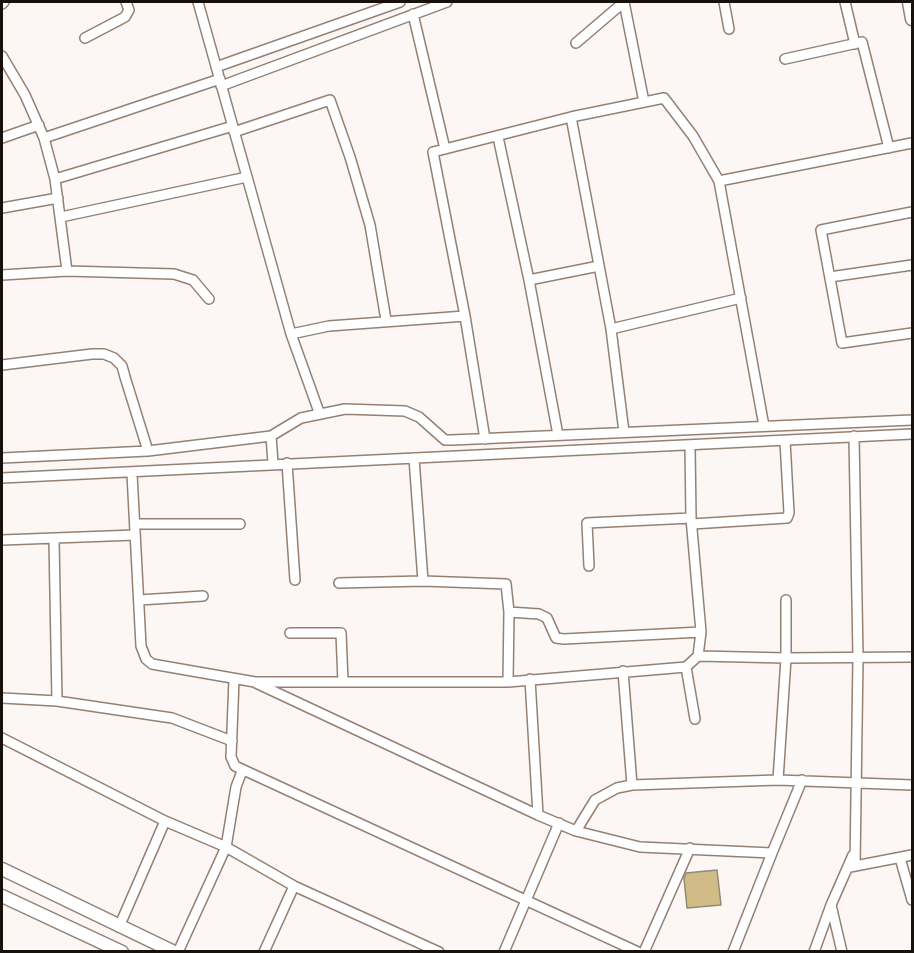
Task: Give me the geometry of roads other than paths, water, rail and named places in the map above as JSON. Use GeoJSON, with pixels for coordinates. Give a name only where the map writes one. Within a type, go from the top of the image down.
{"type":"FeatureCollection","features":[{"type":"Feature","properties":{"kind":"main road"},"geometry":{"type":"LineString","coordinates":[[909,2],[912,18]]}},
{"type":"Feature","properties":{"kind":"main road"},"geometry":{"type":"LineString","coordinates":[[2,869],[119,927],[176,951]]}},
{"type":"Feature","properties":{"kind":"main road"},"geometry":{"type":"LineString","coordinates":[[2,896],[122,951]]}},
{"type":"Feature","properties":{"kind":"street"},"geometry":{"type":"LineString","coordinates":[[85,38],[125,17],[129,10],[126,2]]}},
{"type":"Feature","properties":{"kind":"street"},"geometry":{"type":"LineString","coordinates":[[198,2],[291,334],[319,412]]}},
{"type":"Feature","properties":{"kind":"street"},"geometry":{"type":"LineString","coordinates":[[216,67],[400,2]]}},
{"type":"Feature","properties":{"kind":"street"},"geometry":{"type":"LineString","coordinates":[[44,138],[220,83],[447,2]]}},
{"type":"Feature","properties":{"kind":"street"},"geometry":{"type":"LineString","coordinates":[[576,43],[624,2],[644,102]]}},
{"type":"Feature","properties":{"kind":"street"},"geometry":{"type":"LineString","coordinates":[[724,2],[729,29]]}},
{"type":"Feature","properties":{"kind":"street"},"geometry":{"type":"LineString","coordinates":[[845,2],[855,44]]}},
{"type":"Feature","properties":{"kind":"street"},"geometry":{"type":"LineString","coordinates":[[413,14],[445,149]]}},
{"type":"Feature","properties":{"kind":"street"},"geometry":{"type":"LineString","coordinates":[[785,58],[862,42],[889,148]]}},
{"type":"Feature","properties":{"kind":"street"},"geometry":{"type":"LineString","coordinates":[[2,56],[44,138],[55,179],[67,271]]}},
{"type":"Feature","properties":{"kind":"street"},"geometry":{"type":"LineString","coordinates":[[485,439],[465,316],[433,152],[571,117],[664,98],[693,136],[719,181],[764,426]]}},
{"type":"Feature","properties":{"kind":"street"},"geometry":{"type":"LineString","coordinates":[[55,179],[330,100],[370,225],[386,320]]}},
{"type":"Feature","properties":{"kind":"street"},"geometry":{"type":"LineString","coordinates":[[571,117],[611,329],[624,432]]}},
{"type":"Feature","properties":{"kind":"street"},"geometry":{"type":"LineString","coordinates":[[2,138],[39,125]]}},
{"type":"Feature","properties":{"kind":"street"},"geometry":{"type":"LineString","coordinates":[[498,136],[530,280],[558,435]]}},
{"type":"Feature","properties":{"kind":"street"},"geometry":{"type":"LineString","coordinates":[[719,181],[912,143]]}},
{"type":"Feature","properties":{"kind":"street"},"geometry":{"type":"LineString","coordinates":[[61,217],[247,177]]}},
{"type":"Feature","properties":{"kind":"street"},"geometry":{"type":"LineString","coordinates":[[2,208],[58,198]]}},
{"type":"Feature","properties":{"kind":"street"},"geometry":{"type":"LineString","coordinates":[[912,212],[821,230],[842,343],[912,333]]}},
{"type":"Feature","properties":{"kind":"street"},"geometry":{"type":"LineString","coordinates":[[830,277],[912,266]]}},
{"type":"Feature","properties":{"kind":"street"},"geometry":{"type":"LineString","coordinates":[[530,280],[599,267]]}},
{"type":"Feature","properties":{"kind":"street"},"geometry":{"type":"LineString","coordinates":[[2,275],[67,271],[186,276],[202,288],[209,299]]}},
{"type":"Feature","properties":{"kind":"street"},"geometry":{"type":"LineString","coordinates":[[611,329],[741,298]]}},
{"type":"Feature","properties":{"kind":"street"},"geometry":{"type":"LineString","coordinates":[[291,334],[328,326],[386,320],[465,316]]}},
{"type":"Feature","properties":{"kind":"street"},"geometry":{"type":"LineString","coordinates":[[2,365],[93,354],[104,354],[114,358],[122,366],[147,452]]}},
{"type":"Feature","properties":{"kind":"street"},"geometry":{"type":"LineString","coordinates":[[2,458],[147,452],[271,436],[301,418],[319,412],[345,409],[405,411],[419,417],[439,436],[452,440],[912,420]]}},
{"type":"Feature","properties":{"kind":"street"},"geometry":{"type":"LineString","coordinates":[[2,478],[132,474],[273,463],[690,446],[912,434]]}},
{"type":"Feature","properties":{"kind":"street"},"geometry":{"type":"LineString","coordinates":[[271,436],[273,463]]}},
{"type":"Feature","properties":{"kind":"street"},"geometry":{"type":"LineString","coordinates":[[439,436],[439,457]]}},
{"type":"Feature","properties":{"kind":"street"},"geometry":{"type":"LineString","coordinates":[[814,951],[831,905],[851,867],[855,851],[858,657],[854,436]]}},
{"type":"Feature","properties":{"kind":"street"},"geometry":{"type":"LineString","coordinates":[[589,566],[587,523],[787,518],[789,513],[785,441]]}},
{"type":"Feature","properties":{"kind":"street"},"geometry":{"type":"LineString","coordinates":[[132,474],[141,646],[146,659],[152,663],[255,682],[508,682],[686,667],[698,656],[700,632],[691,521],[690,446]]}},
{"type":"Feature","properties":{"kind":"street"},"geometry":{"type":"LineString","coordinates":[[414,458],[423,581]]}},
{"type":"Feature","properties":{"kind":"street"},"geometry":{"type":"LineString","coordinates":[[287,463],[295,580]]}},
{"type":"Feature","properties":{"kind":"street"},"geometry":{"type":"LineString","coordinates":[[135,524],[240,524]]}},
{"type":"Feature","properties":{"kind":"street"},"geometry":{"type":"LineString","coordinates":[[2,540],[54,540],[135,535]]}},
{"type":"Feature","properties":{"kind":"street"},"geometry":{"type":"LineString","coordinates":[[54,540],[57,701]]}},
{"type":"Feature","properties":{"kind":"street"},"geometry":{"type":"LineString","coordinates":[[339,583],[503,582],[507,588],[509,612],[508,682]]}},
{"type":"Feature","properties":{"kind":"street"},"geometry":{"type":"LineString","coordinates":[[139,600],[203,596]]}},
{"type":"Feature","properties":{"kind":"street"},"geometry":{"type":"LineString","coordinates":[[778,780],[786,658],[786,600]]}},
{"type":"Feature","properties":{"kind":"street"},"geometry":{"type":"LineString","coordinates":[[509,612],[539,614],[547,618],[556,638],[564,639],[700,632]]}},
{"type":"Feature","properties":{"kind":"street"},"geometry":{"type":"LineString","coordinates":[[290,633],[341,633],[343,682]]}},
{"type":"Feature","properties":{"kind":"street"},"geometry":{"type":"LineString","coordinates":[[698,656],[912,657]]}},
{"type":"Feature","properties":{"kind":"street"},"geometry":{"type":"LineString","coordinates":[[686,667],[695,719]]}},
{"type":"Feature","properties":{"kind":"street"},"geometry":{"type":"LineString","coordinates":[[623,671],[632,785]]}},
{"type":"Feature","properties":{"kind":"street"},"geometry":{"type":"LineString","coordinates":[[234,679],[231,758],[235,766],[242,771],[638,951]]}},
{"type":"Feature","properties":{"kind":"street"},"geometry":{"type":"LineString","coordinates":[[530,679],[538,815]]}},
{"type":"Feature","properties":{"kind":"street"},"geometry":{"type":"LineString","coordinates":[[255,682],[576,831],[640,847],[772,854]]}},
{"type":"Feature","properties":{"kind":"street"},"geometry":{"type":"LineString","coordinates":[[2,698],[57,701],[172,718],[232,741]]}},
{"type":"Feature","properties":{"kind":"street"},"geometry":{"type":"LineString","coordinates":[[2,738],[165,821],[226,847],[294,885],[439,951]]}},
{"type":"Feature","properties":{"kind":"street"},"geometry":{"type":"LineString","coordinates":[[176,951],[226,847],[236,787],[242,771]]}},
{"type":"Feature","properties":{"kind":"street"},"geometry":{"type":"LineString","coordinates":[[733,951],[802,780]]}},
{"type":"Feature","properties":{"kind":"street"},"geometry":{"type":"LineString","coordinates":[[576,831],[595,800],[605,793],[632,785],[802,780],[912,785]]}},
{"type":"Feature","properties":{"kind":"street"},"geometry":{"type":"LineString","coordinates":[[119,927],[165,821]]}},
{"type":"Feature","properties":{"kind":"street"},"geometry":{"type":"LineString","coordinates":[[504,951],[559,823]]}},
{"type":"Feature","properties":{"kind":"street"},"geometry":{"type":"LineString","coordinates":[[644,951],[690,848]]}},
{"type":"Feature","properties":{"kind":"street"},"geometry":{"type":"LineString","coordinates":[[851,867],[912,855]]}},
{"type":"Feature","properties":{"kind":"street"},"geometry":{"type":"LineString","coordinates":[[900,858],[912,900]]}},
{"type":"Feature","properties":{"kind":"street"},"geometry":{"type":"LineString","coordinates":[[264,951],[294,885]]}},
{"type":"Feature","properties":{"kind":"street"},"geometry":{"type":"LineString","coordinates":[[831,905],[842,951]]}}]}
